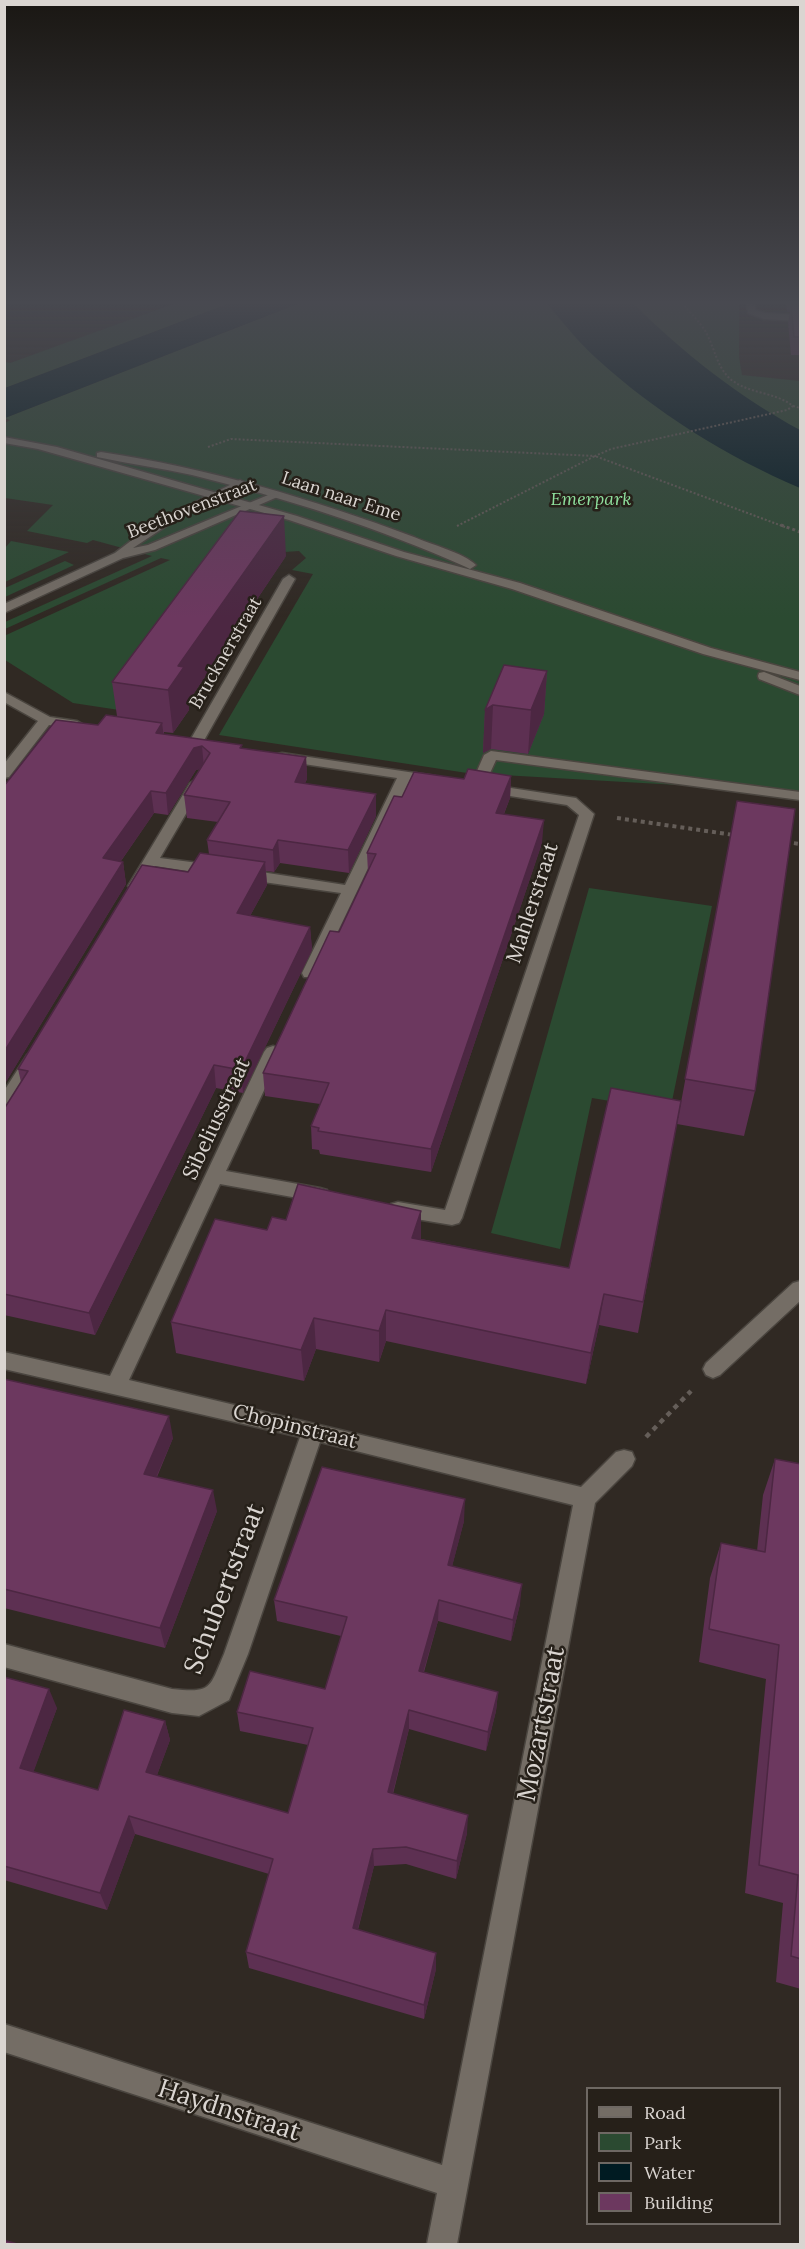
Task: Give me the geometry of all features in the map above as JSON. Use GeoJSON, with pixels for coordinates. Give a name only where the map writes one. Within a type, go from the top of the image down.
{"type":"FeatureCollection","features":[{"type":"Feature","properties":{"kind":"street","name":"Laan naar Eme"},"geometry":{"type":"LineString","coordinates":[[4,440],[130,459],[190,470],[240,483],[426,544],[516,586]]}},
{"type":"Feature","properties":{"kind":"street","name":"Laan naar Eme"},"geometry":{"type":"LineString","coordinates":[[41,447],[250,506],[400,554],[516,586],[707,651],[801,676]]}},
{"type":"Feature","properties":{"kind":"street","name":"Beethovenstraat"},"geometry":{"type":"LineString","coordinates":[[119,555],[133,542],[167,520],[240,483]]}},
{"type":"Feature","properties":{"kind":"street","name":"Beethovenstraat"},"geometry":{"type":"LineString","coordinates":[[4,609],[119,555],[151,548],[277,495]]}},
{"type":"Feature","properties":{"kind":"street","name":"Brucknerstraat"},"geometry":{"type":"LineString","coordinates":[[195,744],[289,579]]}},
{"type":"Feature","properties":{"kind":"street","name":"Laan naar Eme"},"geometry":{"type":"LineString","coordinates":[[707,651],[801,691]]}},
{"type":"Feature","properties":{"kind":"street"},"geometry":{"type":"LineString","coordinates":[[4,696],[46,720],[92,728]]}},
{"type":"Feature","properties":{"kind":"street"},"geometry":{"type":"LineString","coordinates":[[4,774],[46,720]]}},
{"type":"Feature","properties":{"kind":"street"},"geometry":{"type":"LineString","coordinates":[[264,754],[446,782]]}},
{"type":"Feature","properties":{"kind":"street"},"geometry":{"type":"LineString","coordinates":[[587,814],[571,801],[472,786],[491,755],[801,796]]}},
{"type":"Feature","properties":{"kind":"street"},"geometry":{"type":"LineString","coordinates":[[127,902],[203,774]]}},
{"type":"Feature","properties":{"kind":"street"},"geometry":{"type":"LineString","coordinates":[[304,986],[405,776]]}},
{"type":"Feature","properties":{"kind":"street","name":"Mahlerstraat"},"geometry":{"type":"LineString","coordinates":[[384,1206],[452,1218],[587,814]]}},
{"type":"Feature","properties":{"kind":"street"},"geometry":{"type":"LineString","coordinates":[[151,861],[349,890]]}},
{"type":"Feature","properties":{"kind":"street","name":"Sibeliusstraat"},"geometry":{"type":"LineString","coordinates":[[117,1384],[280,1038]]}},
{"type":"Feature","properties":{"kind":"street"},"geometry":{"type":"LineString","coordinates":[[4,1106],[41,1045]]}},
{"type":"Feature","properties":{"kind":"street"},"geometry":{"type":"LineString","coordinates":[[215,1176],[339,1198]]}},
{"type":"Feature","properties":{"kind":"street"},"geometry":{"type":"LineString","coordinates":[[712,1369],[801,1288]]}},
{"type":"Feature","properties":{"kind":"street","name":"Chopinstraat"},"geometry":{"type":"LineString","coordinates":[[4,1360],[117,1384],[585,1498]]}},
{"type":"Feature","properties":{"kind":"street","name":"Schubertstraat"},"geometry":{"type":"LineString","coordinates":[[4,1655],[172,1701],[199,1704],[220,1692],[236,1654],[313,1431]]}},
{"type":"Feature","properties":{"kind":"street"},"geometry":{"type":"LineString","coordinates":[[585,1498],[624,1459]]}},
{"type":"Feature","properties":{"kind":"street","name":"Mozartstraat"},"geometry":{"type":"LineString","coordinates":[[442,2244],[585,1498]]}},
{"type":"Feature","properties":{"kind":"street","name":"Haydnstraat"},"geometry":{"type":"LineString","coordinates":[[4,2038],[454,2184]]}},
{"type":"Feature","properties":{"kind":"path"},"geometry":{"type":"LineString","coordinates":[[453,528],[611,449],[789,409]]}},
{"type":"Feature","properties":{"kind":"path"},"geometry":{"type":"LineString","coordinates":[[201,450],[231,439],[595,456],[801,532]]}},
{"type":"Feature","properties":{"kind":"path"},"geometry":{"type":"LineString","coordinates":[[587,814],[744,836]]}},
{"type":"Feature","properties":{"kind":"path"},"geometry":{"type":"LineString","coordinates":[[778,841],[801,844]]}},
{"type":"Feature","properties":{"kind":"path"},"geometry":{"type":"LineString","coordinates":[[624,1459],[712,1369]]}},
{"type":"Feature","properties":{"kind":"green space","name":"Emerpark"},"geometry":{"type":"Polygon","coordinates":[[[28,409],[800,409],[800,792],[467,773],[219,735],[313,574],[292,570],[306,558],[299,551],[240,555],[152,715],[73,703],[5,660],[4,636],[170,560],[161,558],[5,629],[5,622],[152,556],[93,540],[87,543],[27,531],[53,505],[5,498],[5,423],[10,420],[5,418],[28,409]]]}},
{"type":"Feature","properties":{"kind":"green space"},"geometry":{"type":"Polygon","coordinates":[[[11,541],[69,552],[5,582],[5,548],[11,541]]]}},
{"type":"Feature","properties":{"kind":"green space"},"geometry":{"type":"Polygon","coordinates":[[[65,561],[74,565],[5,597],[5,588],[65,561]]]}},
{"type":"Feature","properties":{"kind":"green space"},"geometry":{"type":"Polygon","coordinates":[[[589,888],[712,906],[670,1111],[592,1098],[560,1249],[491,1233],[589,888]]]}},
{"type":"Feature","properties":{"kind":"water"},"geometry":{"type":"Polygon","coordinates":[[[5,409],[28,409],[5,418],[5,409]]]}},
{"type":"Feature","properties":{"kind":"water"},"geometry":{"type":"Polygon","coordinates":[[[659,409],[764,409],[800,430],[800,488],[746,462],[659,409]]]}},
{"type":"Feature","properties":{"kind":"building"},"geometry":{"type":"Polygon","coordinates":[[[240,511],[284,516],[178,666],[184,667],[168,690],[112,682],[240,511]]]}},
{"type":"Feature","properties":{"kind":"building"},"geometry":{"type":"Polygon","coordinates":[[[504,665],[547,671],[531,710],[493,705],[485,710],[504,665]]]}},
{"type":"Feature","properties":{"kind":"building"},"geometry":{"type":"Polygon","coordinates":[[[106,715],[162,723],[156,733],[306,757],[295,782],[376,794],[348,850],[278,840],[273,850],[207,840],[230,802],[184,795],[210,753],[202,746],[194,748],[166,793],[151,791],[103,858],[123,862],[4,1052],[4,786],[56,720],[98,725],[106,715]]]}},
{"type":"Feature","properties":{"kind":"building"},"geometry":{"type":"Polygon","coordinates":[[[468,769],[511,776],[496,813],[544,820],[431,1149],[318,1131],[319,1128],[311,1126],[329,1083],[263,1073],[330,931],[339,932],[376,854],[367,853],[394,796],[402,797],[414,772],[464,779],[468,769]]]}},
{"type":"Feature","properties":{"kind":"building"},"geometry":{"type":"Polygon","coordinates":[[[737,801],[795,809],[755,1091],[685,1079],[737,801]]]}},
{"type":"Feature","properties":{"kind":"building"},"geometry":{"type":"Polygon","coordinates":[[[200,853],[265,862],[237,913],[310,927],[241,1070],[214,1065],[89,1313],[4,1294],[4,1109],[28,1071],[18,1069],[142,865],[188,872],[200,853]]]}},
{"type":"Feature","properties":{"kind":"building"},"geometry":{"type":"Polygon","coordinates":[[[611,1088],[681,1101],[643,1302],[604,1294],[591,1353],[386,1310],[379,1331],[314,1318],[301,1350],[171,1322],[215,1219],[267,1230],[272,1217],[286,1220],[298,1184],[421,1211],[412,1238],[569,1268],[611,1088]]]}},
{"type":"Feature","properties":{"kind":"building"},"geometry":{"type":"Polygon","coordinates":[[[4,1379],[169,1416],[144,1474],[213,1490],[160,1628],[4,1589],[4,1379]]]}},
{"type":"Feature","properties":{"kind":"building"},"geometry":{"type":"Polygon","coordinates":[[[775,1459],[801,1464],[801,1959],[791,1956],[798,1875],[759,1865],[779,1645],[709,1629],[721,1543],[765,1552],[775,1459]]]}},
{"type":"Feature","properties":{"kind":"building"},"geometry":{"type":"Polygon","coordinates":[[[322,1467],[465,1499],[448,1565],[522,1584],[513,1620],[439,1600],[419,1671],[498,1692],[488,1732],[409,1710],[388,1792],[468,1815],[457,1861],[406,1847],[373,1849],[353,1928],[436,1953],[424,2005],[246,1952],[273,1859],[129,1816],[100,1893],[4,1866],[4,1677],[49,1689],[20,1768],[98,1790],[124,1710],[165,1721],[146,1772],[288,1813],[313,1728],[237,1712],[250,1671],[325,1689],[347,1617],[274,1600],[322,1467]]]}},
{"type":"Feature","properties":{"kind":"building"},"geometry":{"type":"Polygon","coordinates":[[[4,2240],[17,2244],[4,2244],[4,2240]]]}}]}
